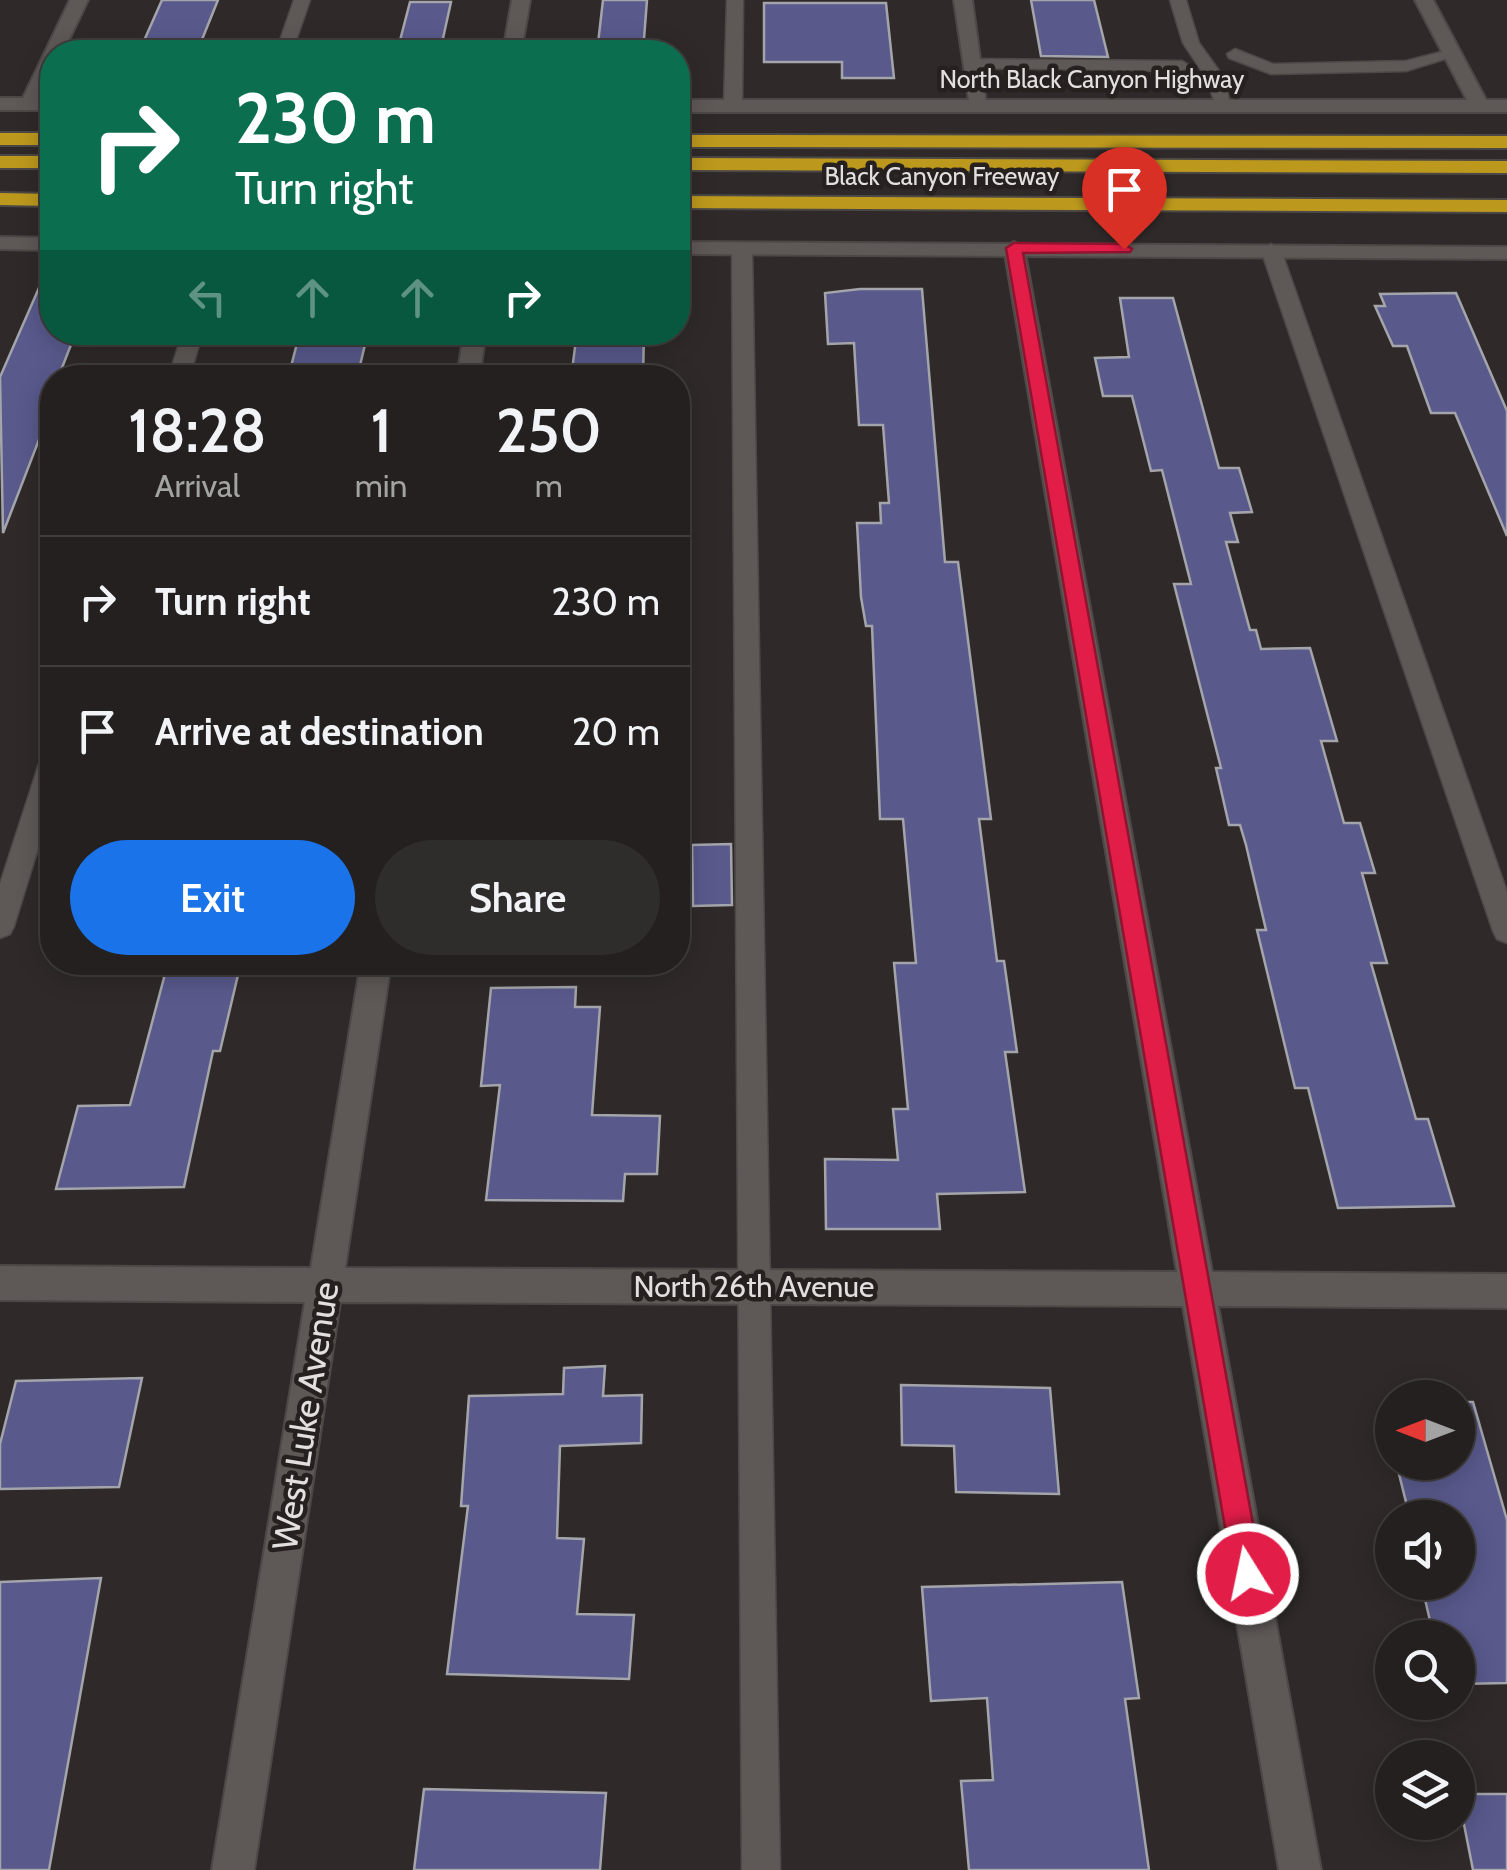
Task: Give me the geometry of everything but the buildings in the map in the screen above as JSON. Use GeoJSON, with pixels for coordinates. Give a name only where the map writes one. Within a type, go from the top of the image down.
{"type":"FeatureCollection","features":[{"type":"Feature","properties":{"kind":"highway"},"geometry":{"type":"LineString","coordinates":[[0,139],[40,139]]}},
{"type":"Feature","properties":{"kind":"highway","name":"Black Canyon Freeway"},"geometry":{"type":"LineString","coordinates":[[690,140],[1507,142]]}},
{"type":"Feature","properties":{"kind":"highway"},"geometry":{"type":"LineString","coordinates":[[0,162],[40,162]]}},
{"type":"Feature","properties":{"kind":"highway"},"geometry":{"type":"LineString","coordinates":[[690,164],[1507,167]]}},
{"type":"Feature","properties":{"kind":"highway"},"geometry":{"type":"LineString","coordinates":[[0,178],[40,179]]}},
{"type":"Feature","properties":{"kind":"highway"},"geometry":{"type":"LineString","coordinates":[[690,181],[1507,184]]}},
{"type":"Feature","properties":{"kind":"highway"},"geometry":{"type":"LineString","coordinates":[[0,199],[40,200]]}},
{"type":"Feature","properties":{"kind":"highway","name":"Black Canyon Freeway"},"geometry":{"type":"LineString","coordinates":[[690,202],[1507,206]]}},
{"type":"Feature","properties":{"kind":"street"},"geometry":{"type":"LineString","coordinates":[[60,40],[79,0]]}},
{"type":"Feature","properties":{"kind":"street"},"geometry":{"type":"LineString","coordinates":[[514,40],[521,0]]}},
{"type":"Feature","properties":{"kind":"street"},"geometry":{"type":"LineString","coordinates":[[963,0],[980,106]]}},
{"type":"Feature","properties":{"kind":"street"},"geometry":{"type":"LineString","coordinates":[[1424,0],[1479,106]]}},
{"type":"Feature","properties":{"kind":"street"},"geometry":{"type":"LineString","coordinates":[[29,104],[40,81]]}},
{"type":"Feature","properties":{"kind":"street"},"geometry":{"type":"LineString","coordinates":[[0,104],[40,104]]}},
{"type":"Feature","properties":{"kind":"street","name":"North Black Canyon Highway"},"geometry":{"type":"LineString","coordinates":[[690,106],[1507,106]]}},
{"type":"Feature","properties":{"kind":"street"},"geometry":{"type":"LineString","coordinates":[[0,243],[40,244]]}},
{"type":"Feature","properties":{"kind":"street"},"geometry":{"type":"LineString","coordinates":[[690,248],[1507,253]]}},
{"type":"Feature","properties":{"kind":"street"},"geometry":{"type":"LineString","coordinates":[[1014,248],[1300,1870]]}},
{"type":"Feature","properties":{"kind":"street","name":"West Luke Avenue"},"geometry":{"type":"LineString","coordinates":[[233,1870],[374,975]]}},
{"type":"Feature","properties":{"kind":"street","name":"North 26th Avenue"},"geometry":{"type":"LineString","coordinates":[[0,1282],[1507,1292]]}},
{"type":"Feature","properties":{"kind":"lane"},"geometry":{"type":"LineString","coordinates":[[288,40],[302,0]]}},
{"type":"Feature","properties":{"kind":"lane"},"geometry":{"type":"LineString","coordinates":[[732,106],[736,0]]}},
{"type":"Feature","properties":{"kind":"lane"},"geometry":{"type":"LineString","coordinates":[[1178,0],[1191,43],[1216,79],[1224,107]]}},
{"type":"Feature","properties":{"kind":"lane"},"geometry":{"type":"LineString","coordinates":[[1235,54],[1271,69],[1406,66],[1453,54]]}},
{"type":"Feature","properties":{"kind":"lane"},"geometry":{"type":"LineString","coordinates":[[974,64],[1182,66]]}},
{"type":"Feature","properties":{"kind":"lane"},"geometry":{"type":"LineString","coordinates":[[742,248],[761,1870]]}},
{"type":"Feature","properties":{"kind":"lane"},"geometry":{"type":"LineString","coordinates":[[1271,250],[1507,932]]}},
{"type":"Feature","properties":{"kind":"lane"},"geometry":{"type":"LineString","coordinates":[[0,926],[40,801]]}},
{"type":"Feature","properties":{"kind":"route"},"geometry":{"type":"LineString","coordinates":[[1124,249],[1014,248],[1248,1574]]}}]}
